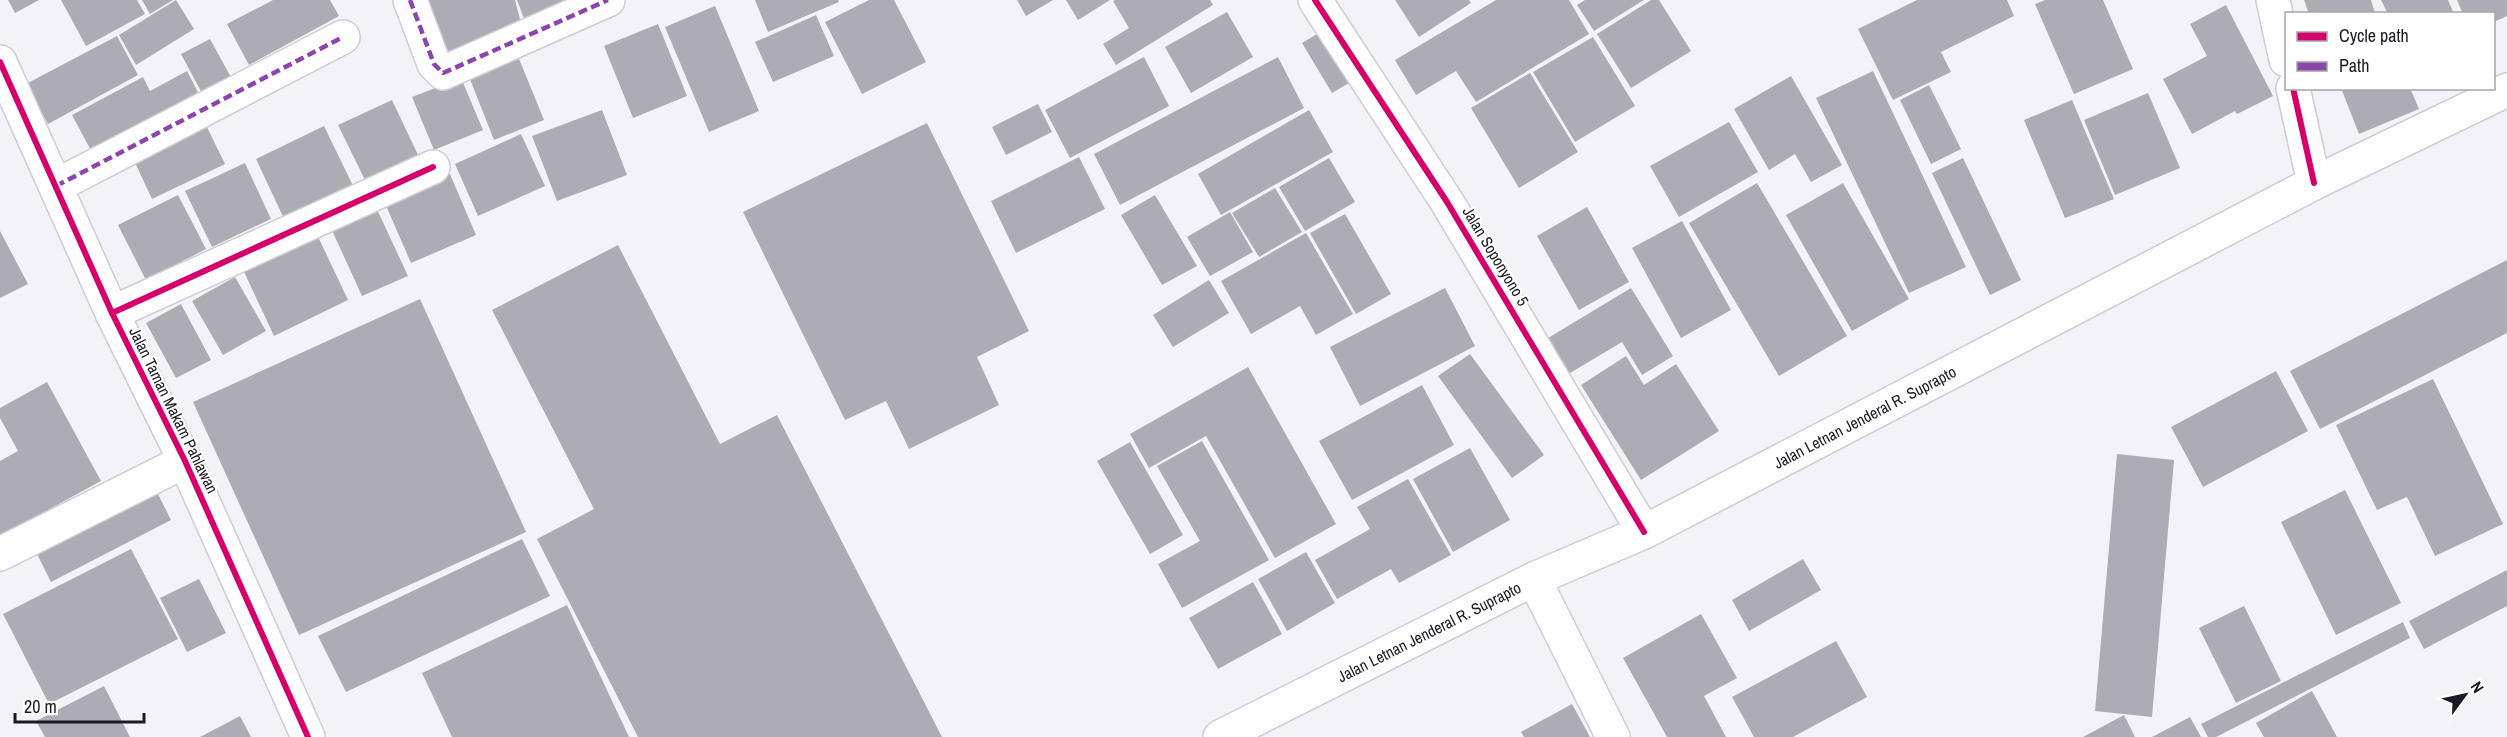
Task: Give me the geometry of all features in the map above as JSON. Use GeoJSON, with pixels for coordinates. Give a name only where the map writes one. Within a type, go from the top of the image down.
{"type":"FeatureCollection","features":[{"type":"Feature","properties":{"kind":"street"},"geometry":{"type":"LineString","coordinates":[[410,0],[434,64],[443,73],[608,0]]}},
{"type":"Feature","properties":{"kind":"street","name":"Jalan Soponyono 5"},"geometry":{"type":"LineString","coordinates":[[1315,0],[1448,202],[1644,532]]}},
{"type":"Feature","properties":{"kind":"street"},"geometry":{"type":"LineString","coordinates":[[2273,0],[2285,55]]}},
{"type":"Feature","properties":{"kind":"street"},"geometry":{"type":"LineString","coordinates":[[56,186],[342,37]]}},
{"type":"Feature","properties":{"kind":"street","name":"Jalan Taman Makam Pahlawan"},"geometry":{"type":"LineString","coordinates":[[0,62],[112,313],[185,461],[308,737]]}},
{"type":"Feature","properties":{"kind":"street"},"geometry":{"type":"LineString","coordinates":[[2293,90],[2314,183]]}},
{"type":"Feature","properties":{"kind":"street","name":"Jalan Letnan Jenderal R. Suprapto"},"geometry":{"type":"LineString","coordinates":[[1220,737],[1534,579],[1644,532],[2314,183],[2507,90]]}},
{"type":"Feature","properties":{"kind":"street"},"geometry":{"type":"LineString","coordinates":[[112,313],[433,167]]}},
{"type":"Feature","properties":{"kind":"street"},"geometry":{"type":"LineString","coordinates":[[0,554],[185,461]]}},
{"type":"Feature","properties":{"kind":"street"},"geometry":{"type":"LineString","coordinates":[[1534,579],[1613,737]]}},
{"type":"Feature","properties":{"kind":"building"},"geometry":{"type":"Polygon","coordinates":[[[8,0],[39,0],[15,13],[8,0]]]}},
{"type":"Feature","properties":{"kind":"building"},"geometry":{"type":"Polygon","coordinates":[[[61,0],[137,0],[145,14],[86,46],[61,0]]]}},
{"type":"Feature","properties":{"kind":"building"},"geometry":{"type":"Polygon","coordinates":[[[142,0],[173,0],[150,14],[142,0]]]}},
{"type":"Feature","properties":{"kind":"building"},"geometry":{"type":"Polygon","coordinates":[[[176,0],[194,29],[136,65],[119,35],[176,0]]]}},
{"type":"Feature","properties":{"kind":"building"},"geometry":{"type":"Polygon","coordinates":[[[273,0],[330,0],[339,16],[249,65],[227,24],[273,0]]]}},
{"type":"Feature","properties":{"kind":"building"},"geometry":{"type":"Polygon","coordinates":[[[423,0],[515,0],[522,27],[446,58],[423,0]]]}},
{"type":"Feature","properties":{"kind":"building"},"geometry":{"type":"Polygon","coordinates":[[[517,0],[566,0],[568,3],[525,21],[517,0]]]}},
{"type":"Feature","properties":{"kind":"building"},"geometry":{"type":"Polygon","coordinates":[[[755,0],[838,0],[839,2],[768,32],[755,0]]]}},
{"type":"Feature","properties":{"kind":"building"},"geometry":{"type":"Polygon","coordinates":[[[869,0],[894,0],[926,62],[862,94],[825,22],[869,0]]]}},
{"type":"Feature","properties":{"kind":"building"},"geometry":{"type":"Polygon","coordinates":[[[1017,0],[1053,0],[1026,16],[1017,0]]]}},
{"type":"Feature","properties":{"kind":"building"},"geometry":{"type":"Polygon","coordinates":[[[1066,0],[1110,0],[1078,20],[1066,0]]]}},
{"type":"Feature","properties":{"kind":"building"},"geometry":{"type":"Polygon","coordinates":[[[1210,0],[1213,5],[1116,65],[1103,44],[1129,28],[1113,1],[1210,0]]]}},
{"type":"Feature","properties":{"kind":"building"},"geometry":{"type":"Polygon","coordinates":[[[1395,0],[1469,0],[1471,3],[1419,37],[1395,0]]]}},
{"type":"Feature","properties":{"kind":"building"},"geometry":{"type":"Polygon","coordinates":[[[1496,0],[1569,0],[1589,34],[1476,102],[1456,71],[1416,95],[1395,60],[1496,0]]]}},
{"type":"Feature","properties":{"kind":"building"},"geometry":{"type":"Polygon","coordinates":[[[1585,0],[1644,0],[1594,31],[1577,5],[1585,0]]]}},
{"type":"Feature","properties":{"kind":"building"},"geometry":{"type":"Polygon","coordinates":[[[1651,0],[1659,0],[1691,51],[1631,88],[1597,34],[1651,0]]]}},
{"type":"Feature","properties":{"kind":"building"},"geometry":{"type":"Polygon","coordinates":[[[1917,0],[2007,0],[2014,16],[1941,52],[1951,72],[1893,100],[1858,29],[1917,0]]]}},
{"type":"Feature","properties":{"kind":"building"},"geometry":{"type":"Polygon","coordinates":[[[2045,0],[2103,0],[2133,69],[2074,94],[2035,4],[2045,0]]]}},
{"type":"Feature","properties":{"kind":"building"},"geometry":{"type":"Polygon","coordinates":[[[2304,0],[2371,0],[2375,12],[2308,12],[2304,0]]]}},
{"type":"Feature","properties":{"kind":"building"},"geometry":{"type":"Polygon","coordinates":[[[2381,0],[2448,0],[2453,12],[2387,12],[2381,0]]]}},
{"type":"Feature","properties":{"kind":"building"},"geometry":{"type":"Polygon","coordinates":[[[2457,0],[2507,0],[2507,16],[2495,22],[2495,12],[2462,12],[2457,0]]]}},
{"type":"Feature","properties":{"kind":"building"},"geometry":{"type":"Polygon","coordinates":[[[2226,5],[2273,96],[2237,114],[2235,111],[2192,134],[2163,79],[2207,56],[2190,24],[2226,5]]]}},
{"type":"Feature","properties":{"kind":"building"},"geometry":{"type":"Polygon","coordinates":[[[715,6],[759,111],[709,132],[665,27],[715,6]]]}},
{"type":"Feature","properties":{"kind":"building"},"geometry":{"type":"Polygon","coordinates":[[[1227,12],[1253,57],[1191,93],[1165,47],[1227,12]]]}},
{"type":"Feature","properties":{"kind":"building"},"geometry":{"type":"Polygon","coordinates":[[[816,15],[834,56],[773,82],[755,42],[816,15]]]}},
{"type":"Feature","properties":{"kind":"building"},"geometry":{"type":"Polygon","coordinates":[[[658,24],[687,96],[633,118],[604,46],[658,24]]]}},
{"type":"Feature","properties":{"kind":"building"},"geometry":{"type":"Polygon","coordinates":[[[1329,27],[1359,77],[1332,93],[1302,43],[1329,27]]]}},
{"type":"Feature","properties":{"kind":"building"},"geometry":{"type":"Polygon","coordinates":[[[117,36],[138,75],[48,124],[26,84],[117,36]]]}},
{"type":"Feature","properties":{"kind":"building"},"geometry":{"type":"Polygon","coordinates":[[[1593,37],[1635,106],[1575,142],[1533,72],[1593,37]]]}},
{"type":"Feature","properties":{"kind":"building"},"geometry":{"type":"Polygon","coordinates":[[[210,39],[233,81],[204,97],[181,54],[210,39]]]}},
{"type":"Feature","properties":{"kind":"building"},"geometry":{"type":"Polygon","coordinates":[[[515,49],[544,120],[494,140],[466,69],[515,49]]]}},
{"type":"Feature","properties":{"kind":"building"},"geometry":{"type":"Polygon","coordinates":[[[1144,57],[1169,106],[1070,158],[1045,110],[1144,57]]]}},
{"type":"Feature","properties":{"kind":"building"},"geometry":{"type":"Polygon","coordinates":[[[1278,57],[1304,108],[1120,205],[1094,154],[1278,57]]]}},
{"type":"Feature","properties":{"kind":"building"},"geometry":{"type":"Polygon","coordinates":[[[187,71],[202,100],[94,156],[72,115],[143,77],[150,91],[187,71]]]}},
{"type":"Feature","properties":{"kind":"building"},"geometry":{"type":"Polygon","coordinates":[[[1873,71],[1966,267],[1909,293],[1816,98],[1873,71]]]}},
{"type":"Feature","properties":{"kind":"building"},"geometry":{"type":"Polygon","coordinates":[[[1530,73],[1578,152],[1519,188],[1471,108],[1530,73]]]}},
{"type":"Feature","properties":{"kind":"building"},"geometry":{"type":"Polygon","coordinates":[[[1791,76],[1842,165],[1811,182],[1795,154],[1769,170],[1734,109],[1791,76]]]}},
{"type":"Feature","properties":{"kind":"building"},"geometry":{"type":"Polygon","coordinates":[[[461,78],[483,130],[434,150],[412,97],[461,78]]]}},
{"type":"Feature","properties":{"kind":"building"},"geometry":{"type":"Polygon","coordinates":[[[1929,85],[1961,149],[1931,164],[1900,100],[1929,85]]]}},
{"type":"Feature","properties":{"kind":"building"},"geometry":{"type":"Polygon","coordinates":[[[2342,90],[2411,90],[2419,109],[2359,134],[2342,90]]]}},
{"type":"Feature","properties":{"kind":"building"},"geometry":{"type":"Polygon","coordinates":[[[2148,93],[2180,168],[2115,195],[2084,120],[2148,93]]]}},
{"type":"Feature","properties":{"kind":"building"},"geometry":{"type":"Polygon","coordinates":[[[392,100],[419,157],[366,182],[338,125],[392,100]]]}},
{"type":"Feature","properties":{"kind":"building"},"geometry":{"type":"Polygon","coordinates":[[[2072,100],[2114,199],[2065,218],[2024,120],[2072,100]]]}},
{"type":"Feature","properties":{"kind":"building"},"geometry":{"type":"Polygon","coordinates":[[[1038,104],[1052,132],[1006,155],[992,127],[1038,104]]]}},
{"type":"Feature","properties":{"kind":"building"},"geometry":{"type":"Polygon","coordinates":[[[602,110],[627,175],[557,201],[532,136],[602,110]]]}},
{"type":"Feature","properties":{"kind":"building"},"geometry":{"type":"Polygon","coordinates":[[[1309,110],[1333,152],[1221,215],[1198,174],[1309,110]]]}},
{"type":"Feature","properties":{"kind":"building"},"geometry":{"type":"Polygon","coordinates":[[[202,117],[225,164],[152,199],[130,152],[202,117]]]}},
{"type":"Feature","properties":{"kind":"building"},"geometry":{"type":"Polygon","coordinates":[[[1729,122],[1758,172],[1679,217],[1650,166],[1729,122]]]}},
{"type":"Feature","properties":{"kind":"building"},"geometry":{"type":"Polygon","coordinates":[[[927,123],[1029,331],[977,357],[999,405],[909,449],[886,401],[845,420],[743,212],[927,123]]]}},
{"type":"Feature","properties":{"kind":"building"},"geometry":{"type":"Polygon","coordinates":[[[324,126],[355,190],[286,223],[256,159],[324,126]]]}},
{"type":"Feature","properties":{"kind":"building"},"geometry":{"type":"Polygon","coordinates":[[[521,134],[545,186],[478,216],[455,164],[521,134]]]}},
{"type":"Feature","properties":{"kind":"building"},"geometry":{"type":"Polygon","coordinates":[[[1079,157],[1105,209],[1016,253],[991,201],[1079,157]]]}},
{"type":"Feature","properties":{"kind":"building"},"geometry":{"type":"Polygon","coordinates":[[[1329,158],[1355,202],[1305,231],[1279,187],[1329,158]]]}},
{"type":"Feature","properties":{"kind":"building"},"geometry":{"type":"Polygon","coordinates":[[[1963,158],[2021,280],[1990,295],[1932,173],[1963,158]]]}},
{"type":"Feature","properties":{"kind":"building"},"geometry":{"type":"Polygon","coordinates":[[[245,163],[271,219],[212,247],[185,191],[245,163]]]}},
{"type":"Feature","properties":{"kind":"building"},"geometry":{"type":"Polygon","coordinates":[[[446,165],[476,235],[411,263],[381,194],[446,165]]]}},
{"type":"Feature","properties":{"kind":"building"},"geometry":{"type":"Polygon","coordinates":[[[1757,183],[1847,336],[1779,376],[1689,223],[1757,183]]]}},
{"type":"Feature","properties":{"kind":"building"},"geometry":{"type":"Polygon","coordinates":[[[1843,183],[1909,299],[1852,331],[1786,215],[1843,183]]]}},
{"type":"Feature","properties":{"kind":"building"},"geometry":{"type":"Polygon","coordinates":[[[1275,188],[1302,232],[1259,257],[1232,213],[1275,188]]]}},
{"type":"Feature","properties":{"kind":"building"},"geometry":{"type":"Polygon","coordinates":[[[178,195],[206,249],[146,280],[118,225],[178,195]]]}},
{"type":"Feature","properties":{"kind":"building"},"geometry":{"type":"Polygon","coordinates":[[[1155,195],[1197,266],[1162,285],[1121,215],[1155,195]]]}},
{"type":"Feature","properties":{"kind":"building"},"geometry":{"type":"Polygon","coordinates":[[[375,205],[408,276],[362,296],[330,226],[375,205]]]}},
{"type":"Feature","properties":{"kind":"building"},"geometry":{"type":"Polygon","coordinates":[[[1587,207],[1629,282],[1579,310],[1537,236],[1587,207]]]}},
{"type":"Feature","properties":{"kind":"building"},"geometry":{"type":"Polygon","coordinates":[[[1230,212],[1253,252],[1210,276],[1187,237],[1230,212]]]}},
{"type":"Feature","properties":{"kind":"building"},"geometry":{"type":"Polygon","coordinates":[[[1345,214],[1391,294],[1356,314],[1310,233],[1345,214]]]}},
{"type":"Feature","properties":{"kind":"building"},"geometry":{"type":"Polygon","coordinates":[[[1682,221],[1731,310],[1681,338],[1632,248],[1682,221]]]}},
{"type":"Feature","properties":{"kind":"building"},"geometry":{"type":"Polygon","coordinates":[[[313,226],[348,300],[274,336],[239,261],[313,226]]]}},
{"type":"Feature","properties":{"kind":"building"},"geometry":{"type":"Polygon","coordinates":[[[0,231],[28,284],[0,298],[0,231]]]}},
{"type":"Feature","properties":{"kind":"building"},"geometry":{"type":"Polygon","coordinates":[[[1306,233],[1353,314],[1316,335],[1300,306],[1251,334],[1221,281],[1306,233]]]}},
{"type":"Feature","properties":{"kind":"building"},"geometry":{"type":"Polygon","coordinates":[[[618,245],[720,444],[777,415],[942,737],[638,737],[537,539],[594,509],[492,310],[618,245]]]}},
{"type":"Feature","properties":{"kind":"building"},"geometry":{"type":"Polygon","coordinates":[[[2507,260],[2507,333],[2320,429],[2290,371],[2507,260]]]}},
{"type":"Feature","properties":{"kind":"building"},"geometry":{"type":"Polygon","coordinates":[[[235,277],[266,331],[223,355],[192,301],[235,277]]]}},
{"type":"Feature","properties":{"kind":"building"},"geometry":{"type":"Polygon","coordinates":[[[1209,280],[1229,313],[1173,347],[1153,315],[1209,280]]]}},
{"type":"Feature","properties":{"kind":"building"},"geometry":{"type":"Polygon","coordinates":[[[1445,288],[1475,346],[1360,406],[1330,347],[1445,288]]]}},
{"type":"Feature","properties":{"kind":"building"},"geometry":{"type":"Polygon","coordinates":[[[1631,288],[1673,356],[1642,375],[1622,342],[1565,376],[1543,341],[1631,288]]]}},
{"type":"Feature","properties":{"kind":"building"},"geometry":{"type":"Polygon","coordinates":[[[420,299],[526,532],[299,635],[193,402],[420,299]]]}},
{"type":"Feature","properties":{"kind":"building"},"geometry":{"type":"Polygon","coordinates":[[[181,304],[211,360],[176,378],[146,323],[181,304]]]}},
{"type":"Feature","properties":{"kind":"building"},"geometry":{"type":"Polygon","coordinates":[[[1470,354],[1544,455],[1512,478],[1438,376],[1470,354]]]}},
{"type":"Feature","properties":{"kind":"building"},"geometry":{"type":"Polygon","coordinates":[[[1626,356],[1644,385],[1676,364],[1719,431],[1641,480],[1581,385],[1626,356]]]}},
{"type":"Feature","properties":{"kind":"building"},"geometry":{"type":"Polygon","coordinates":[[[1248,367],[1336,524],[1275,558],[1206,436],[1149,468],[1130,434],[1248,367]]]}},
{"type":"Feature","properties":{"kind":"building"},"geometry":{"type":"Polygon","coordinates":[[[2276,371],[2308,431],[2203,487],[2171,427],[2276,371]]]}},
{"type":"Feature","properties":{"kind":"building"},"geometry":{"type":"Polygon","coordinates":[[[2433,379],[2503,524],[2435,556],[2407,497],[2377,510],[2336,425],[2433,379]]]}},
{"type":"Feature","properties":{"kind":"building"},"geometry":{"type":"Polygon","coordinates":[[[47,382],[101,481],[0,536],[0,461],[18,451],[0,418],[0,408],[47,382]]]}},
{"type":"Feature","properties":{"kind":"building"},"geometry":{"type":"Polygon","coordinates":[[[1422,385],[1454,445],[1352,500],[1319,441],[1422,385]]]}},
{"type":"Feature","properties":{"kind":"building"},"geometry":{"type":"Polygon","coordinates":[[[1202,441],[1269,560],[1182,608],[1158,564],[1200,541],[1157,466],[1202,441]]]}},
{"type":"Feature","properties":{"kind":"building"},"geometry":{"type":"Polygon","coordinates":[[[1130,442],[1183,535],[1150,554],[1097,461],[1130,442]]]}},
{"type":"Feature","properties":{"kind":"building"},"geometry":{"type":"Polygon","coordinates":[[[1470,448],[1510,520],[1453,552],[1413,479],[1470,448]]]}},
{"type":"Feature","properties":{"kind":"building"},"geometry":{"type":"Polygon","coordinates":[[[2117,454],[2174,460],[2152,717],[2095,711],[2117,454]]]}},
{"type":"Feature","properties":{"kind":"building"},"geometry":{"type":"Polygon","coordinates":[[[1408,479],[1451,555],[1399,583],[1391,569],[1337,599],[1315,560],[1370,529],[1357,507],[1408,479]]]}},
{"type":"Feature","properties":{"kind":"building"},"geometry":{"type":"Polygon","coordinates":[[[153,484],[171,520],[51,582],[33,546],[153,484]]]}},
{"type":"Feature","properties":{"kind":"building"},"geometry":{"type":"Polygon","coordinates":[[[2345,490],[2401,603],[2336,635],[2281,522],[2345,490]]]}},
{"type":"Feature","properties":{"kind":"building"},"geometry":{"type":"Polygon","coordinates":[[[522,539],[550,596],[346,692],[318,636],[522,539]]]}},
{"type":"Feature","properties":{"kind":"building"},"geometry":{"type":"Polygon","coordinates":[[[131,549],[178,639],[49,704],[3,614],[131,549]]]}},
{"type":"Feature","properties":{"kind":"building"},"geometry":{"type":"Polygon","coordinates":[[[1306,552],[1335,603],[1287,631],[1258,579],[1306,552]]]}},
{"type":"Feature","properties":{"kind":"building"},"geometry":{"type":"Polygon","coordinates":[[[1803,559],[1821,590],[1749,631],[1732,600],[1803,559]]]}},
{"type":"Feature","properties":{"kind":"building"},"geometry":{"type":"Polygon","coordinates":[[[2507,570],[2507,606],[2424,649],[2409,621],[2507,570]]]}},
{"type":"Feature","properties":{"kind":"building"},"geometry":{"type":"Polygon","coordinates":[[[199,579],[226,633],[187,652],[160,598],[199,579]]]}},
{"type":"Feature","properties":{"kind":"building"},"geometry":{"type":"Polygon","coordinates":[[[1253,582],[1282,634],[1218,669],[1189,618],[1253,582]]]}},
{"type":"Feature","properties":{"kind":"building"},"geometry":{"type":"Polygon","coordinates":[[[567,605],[629,737],[452,737],[422,673],[567,605]]]}},
{"type":"Feature","properties":{"kind":"building"},"geometry":{"type":"Polygon","coordinates":[[[2244,606],[2281,681],[2236,703],[2199,628],[2244,606]]]}},
{"type":"Feature","properties":{"kind":"building"},"geometry":{"type":"Polygon","coordinates":[[[1701,614],[1737,678],[1704,696],[1726,737],[1667,737],[1623,658],[1701,614]]]}},
{"type":"Feature","properties":{"kind":"building"},"geometry":{"type":"Polygon","coordinates":[[[2403,622],[2410,638],[2216,737],[2208,737],[2201,724],[2403,622]]]}},
{"type":"Feature","properties":{"kind":"building"},"geometry":{"type":"Polygon","coordinates":[[[1836,641],[1867,697],[1793,737],[1754,737],[1732,697],[1836,641]]]}},
{"type":"Feature","properties":{"kind":"building"},"geometry":{"type":"Polygon","coordinates":[[[104,686],[130,737],[45,737],[36,721],[104,686]]]}},
{"type":"Feature","properties":{"kind":"building"},"geometry":{"type":"Polygon","coordinates":[[[2312,691],[2337,737],[2264,737],[2256,723],[2312,691]]]}},
{"type":"Feature","properties":{"kind":"building"},"geometry":{"type":"Polygon","coordinates":[[[1572,704],[1590,737],[1524,737],[1521,732],[1572,704]]]}},
{"type":"Feature","properties":{"kind":"building"},"geometry":{"type":"Polygon","coordinates":[[[2124,715],[2135,737],[2083,737],[2124,715]]]}},
{"type":"Feature","properties":{"kind":"building"},"geometry":{"type":"Polygon","coordinates":[[[240,716],[251,737],[200,737],[240,716]]]}},
{"type":"Feature","properties":{"kind":"building"},"geometry":{"type":"Polygon","coordinates":[[[2190,717],[2201,737],[2152,737],[2190,717]]]}},
{"type":"Feature","properties":{"kind":"marked path"},"geometry":{"type":"LineString","coordinates":[[410,0],[434,64],[443,73],[608,0]]}},
{"type":"Feature","properties":{"kind":"marked path"},"geometry":{"type":"LineString","coordinates":[[56,186],[343,37]]}},
{"type":"Feature","properties":{"kind":"cycle path"},"geometry":{"type":"LineString","coordinates":[[1315,0],[1447,202],[1644,532]]}},
{"type":"Feature","properties":{"kind":"cycle path"},"geometry":{"type":"LineString","coordinates":[[0,62],[112,313],[185,461],[308,737]]}},
{"type":"Feature","properties":{"kind":"cycle path"},"geometry":{"type":"LineString","coordinates":[[2293,90],[2314,183]]}},
{"type":"Feature","properties":{"kind":"cycle path"},"geometry":{"type":"LineString","coordinates":[[112,313],[433,167]]}}]}
